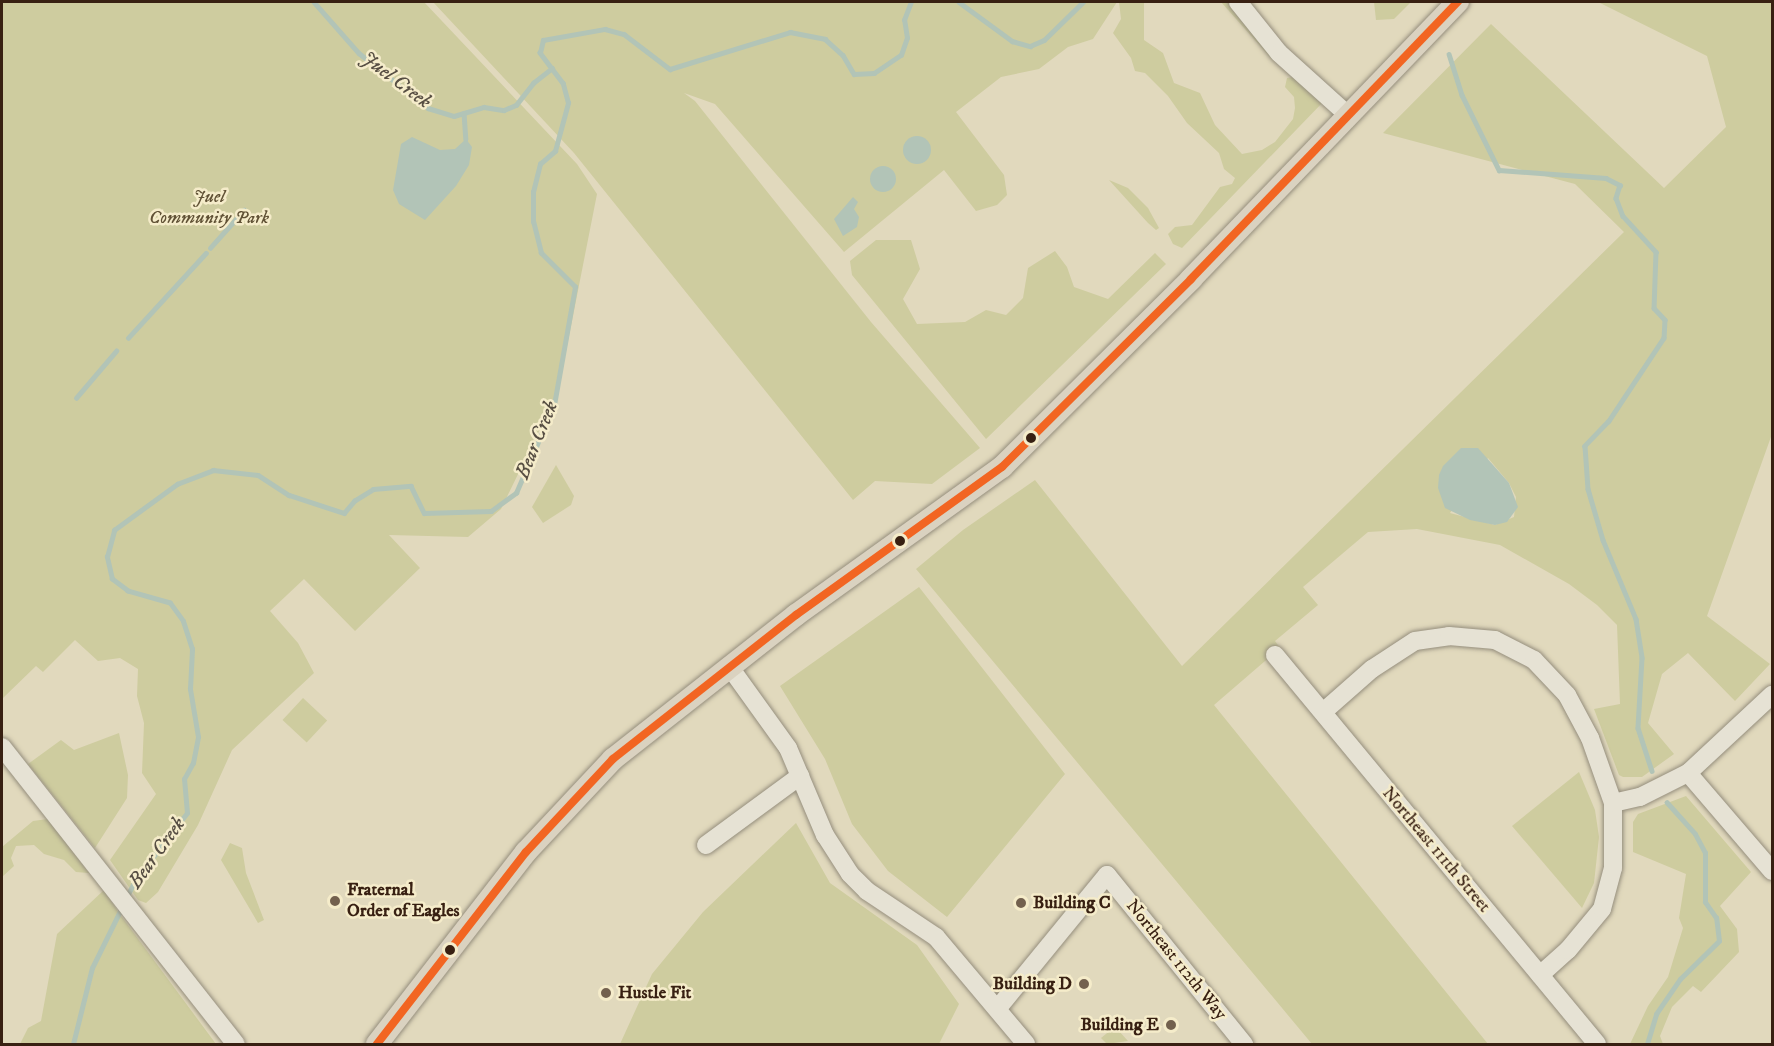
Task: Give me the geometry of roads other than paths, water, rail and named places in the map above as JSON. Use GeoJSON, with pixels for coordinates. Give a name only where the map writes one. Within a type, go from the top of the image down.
{"type":"FeatureCollection","features":[{"type":"Feature","properties":{"kind":"main road"},"geometry":{"type":"LineString","coordinates":[[377,1044],[518,861],[576,797],[645,731],[729,666],[1002,467],[1349,116],[1458,2]]}},
{"type":"Feature","properties":{"kind":"street"},"geometry":{"type":"LineString","coordinates":[[1239,2],[1279,53],[1349,116]]}},
{"type":"Feature","properties":{"kind":"street"},"geometry":{"type":"LineString","coordinates":[[1323,712],[1392,655],[1428,639],[1449,636],[1495,640],[1534,660],[1574,708],[1604,771],[1613,803],[1613,868],[1602,909],[1575,942],[1540,975]]}},
{"type":"Feature","properties":{"kind":"street","name":"Northeast 111th Street"},"geometry":{"type":"LineString","coordinates":[[1275,655],[1597,1044]]}},
{"type":"Feature","properties":{"kind":"street"},"geometry":{"type":"LineString","coordinates":[[729,666],[776,730],[800,776],[825,835],[850,874],[867,891],[936,937],[1026,1044]]}},
{"type":"Feature","properties":{"kind":"street"},"geometry":{"type":"LineString","coordinates":[[1613,803],[1640,797],[1688,772],[1773,695]]}},
{"type":"Feature","properties":{"kind":"street"},"geometry":{"type":"LineString","coordinates":[[2,747],[236,1044]]}},
{"type":"Feature","properties":{"kind":"street"},"geometry":{"type":"LineString","coordinates":[[1688,772],[1773,871]]}},
{"type":"Feature","properties":{"kind":"street"},"geometry":{"type":"LineString","coordinates":[[706,845],[800,776]]}},
{"type":"Feature","properties":{"kind":"street","name":"Northeast 112th Way"},"geometry":{"type":"LineString","coordinates":[[998,1008],[1107,875],[1244,1044]]}},
{"type":"Feature","properties":{"kind":"waterway","name":"Juel Creek"},"geometry":{"type":"LineString","coordinates":[[314,2],[359,53],[428,108],[454,116],[484,107],[504,110],[516,105],[533,83],[552,68]]}},
{"type":"Feature","properties":{"kind":"waterway","name":"Bear Creek"},"geometry":{"type":"LineString","coordinates":[[127,896],[136,879],[187,813],[184,779],[193,763],[198,737],[190,689],[192,649],[183,621],[170,603],[128,591],[112,579],[107,557],[114,530],[177,484],[213,470],[258,475],[289,495],[344,513],[354,501],[373,489],[411,486],[424,513],[491,511],[516,493],[554,405],[575,287],[541,253],[533,222],[533,192],[540,164],[555,151],[568,103],[563,84],[540,53],[543,40],[605,29],[624,34],[670,69],[790,32],[825,39],[843,55],[854,74],[874,73],[901,55],[907,38],[904,20],[911,2]]}},
{"type":"Feature","properties":{"kind":"waterway","name":"Bear Creek"},"geometry":{"type":"LineString","coordinates":[[959,2],[1012,41],[1030,46],[1044,40],[1083,2]]}},
{"type":"Feature","properties":{"kind":"waterway"},"geometry":{"type":"LineString","coordinates":[[1449,54],[1462,95],[1499,170],[1606,178],[1620,185],[1616,198],[1623,216],[1656,252],[1654,308],[1665,320],[1664,338],[1609,421],[1585,446],[1588,489],[1603,540],[1636,619],[1642,658],[1638,728],[1652,771]]}},
{"type":"Feature","properties":{"kind":"waterway"},"geometry":{"type":"LineString","coordinates":[[464,113],[466,139]]}},
{"type":"Feature","properties":{"kind":"waterway"},"geometry":{"type":"LineString","coordinates":[[210,248],[244,210]]}},
{"type":"Feature","properties":{"kind":"waterway"},"geometry":{"type":"LineString","coordinates":[[128,338],[206,253]]}},
{"type":"Feature","properties":{"kind":"waterway"},"geometry":{"type":"LineString","coordinates":[[76,398],[116,351]]}},
{"type":"Feature","properties":{"kind":"waterway"},"geometry":{"type":"LineString","coordinates":[[1647,1044],[1656,1014],[1680,979],[1719,941],[1716,918],[1705,902],[1705,853],[1695,834],[1667,803]]}},
{"type":"Feature","properties":{"kind":"waterway","name":"Bear Creek"},"geometry":{"type":"LineString","coordinates":[[73,1044],[92,968],[122,907]]}},
{"type":"Feature","properties":{"kind":"place","name":"Fraternal Order of Eagles"},"geometry":{"type":"Point","coordinates":[335,901]}},
{"type":"Feature","properties":{"kind":"place","name":"Building C"},"geometry":{"type":"Point","coordinates":[1021,903]}},
{"type":"Feature","properties":{"kind":"place","name":"Building D"},"geometry":{"type":"Point","coordinates":[1084,984]}},
{"type":"Feature","properties":{"kind":"place","name":"Hustle Fit"},"geometry":{"type":"Point","coordinates":[606,993]}},
{"type":"Feature","properties":{"kind":"place","name":"Building E"},"geometry":{"type":"Point","coordinates":[1171,1025]}},
{"type":"Feature","properties":{"kind":"park label","name":"Juel Community Park"},"geometry":{"type":"Point","coordinates":[209,208]}}]}
